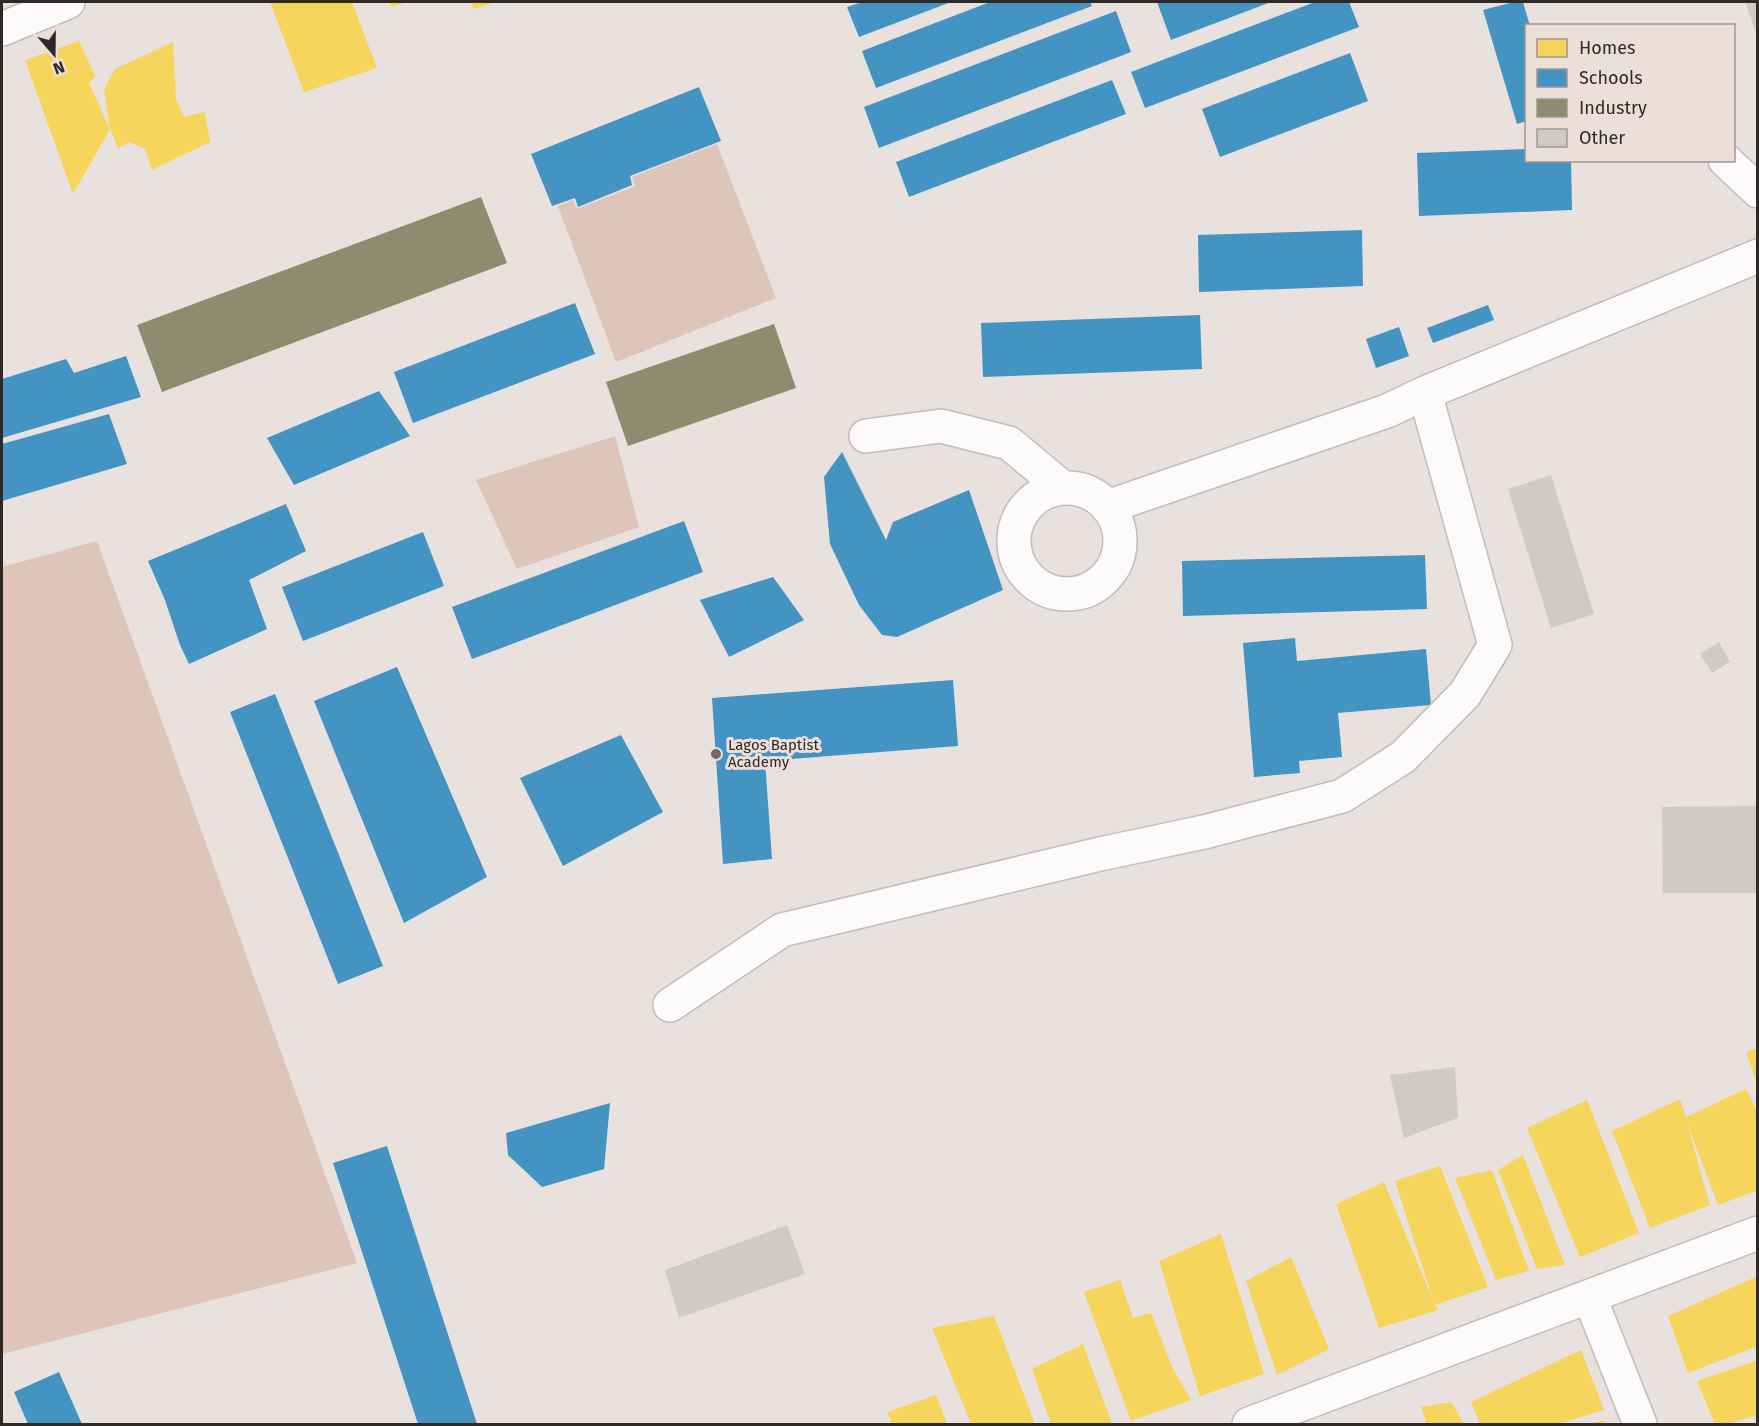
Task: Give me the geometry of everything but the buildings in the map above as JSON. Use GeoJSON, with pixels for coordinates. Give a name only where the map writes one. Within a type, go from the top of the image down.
{"type":"FeatureCollection","features":[{"type":"Feature","properties":{"kind":"street"},"geometry":{"type":"LineString","coordinates":[[2,29],[68,2]]}},
{"type":"Feature","properties":{"kind":"street"},"geometry":{"type":"LineString","coordinates":[[1727,162],[1758,191]]}},
{"type":"Feature","properties":{"kind":"street"},"geometry":{"type":"LineString","coordinates":[[1107,507],[1387,411],[1425,393],[1758,256]]}},
{"type":"Feature","properties":{"kind":"street"},"geometry":{"type":"LineString","coordinates":[[670,1005],[782,930],[1100,854],[1281,814],[1342,796],[1403,757],[1465,694],[1495,645],[1425,393]]}},
{"type":"Feature","properties":{"kind":"street"},"geometry":{"type":"LineString","coordinates":[[866,436],[941,426],[998,440],[1009,443],[1063,488]]}},
{"type":"Feature","properties":{"kind":"street"},"geometry":{"type":"LineString","coordinates":[[1063,488],[1080,490],[1095,496],[1107,507],[1116,521],[1120,537],[1118,554],[1112,569],[1086,590],[1070,594],[1053,592],[1038,586],[1017,560],[1013,544],[1015,528],[1022,513],[1033,500],[1047,492],[1063,488]]}},
{"type":"Feature","properties":{"kind":"street"},"geometry":{"type":"LineString","coordinates":[[1250,1424],[1758,1233]]}},
{"type":"Feature","properties":{"kind":"street"},"geometry":{"type":"LineString","coordinates":[[1590,1298],[1641,1425]]}},
{"type":"Feature","properties":{"kind":"shaded area"},"geometry":{"type":"Polygon","coordinates":[[[717,144],[776,298],[616,362],[558,206],[573,200],[577,209],[635,186],[632,177],[717,144]]]}},
{"type":"Feature","properties":{"kind":"shaded area"},"geometry":{"type":"Polygon","coordinates":[[[615,436],[639,527],[517,569],[476,480],[615,436]]]}},
{"type":"Feature","properties":{"kind":"shaded area"},"geometry":{"type":"Polygon","coordinates":[[[97,541],[357,1263],[2,1354],[2,567],[97,541]]]}},
{"type":"Feature","properties":{"kind":"place","name":"Lagos Baptist Academy"},"geometry":{"type":"Point","coordinates":[716,754]}}]}
